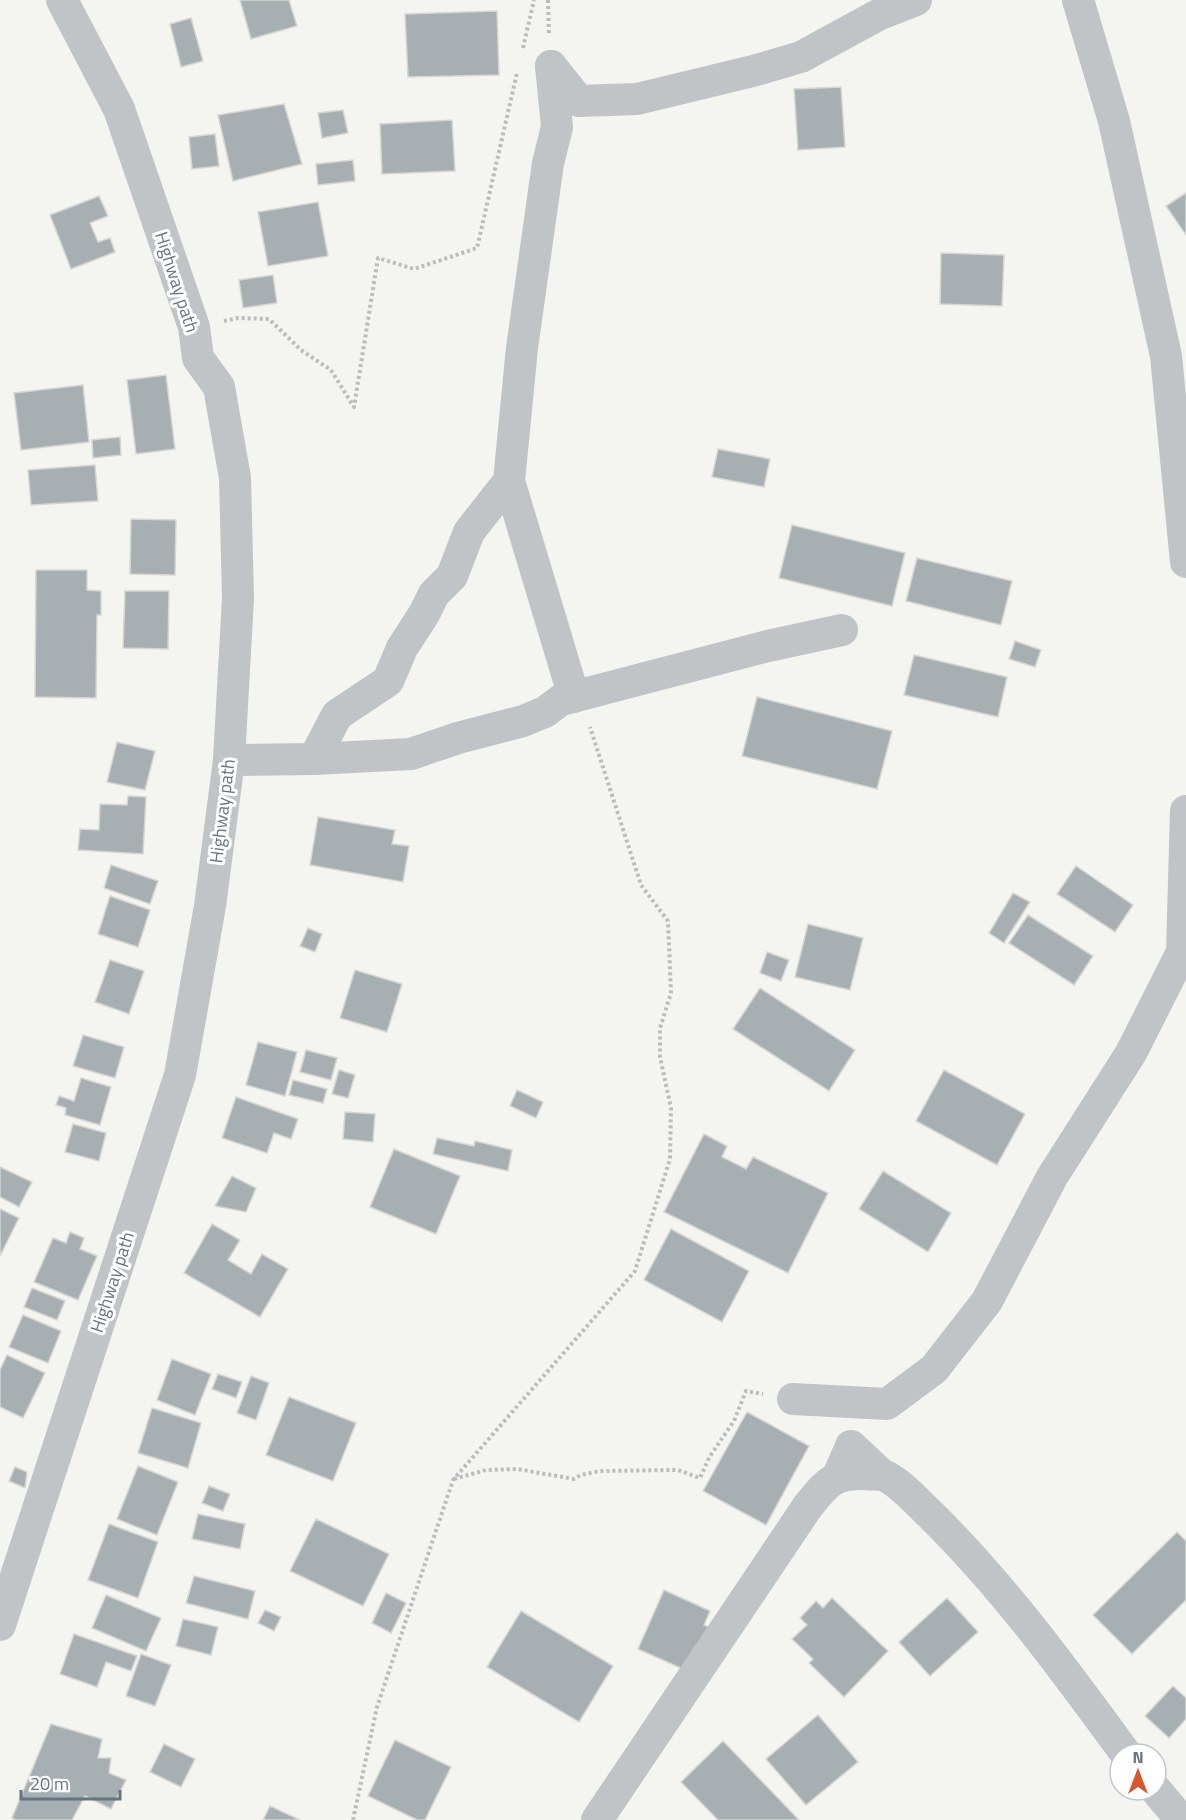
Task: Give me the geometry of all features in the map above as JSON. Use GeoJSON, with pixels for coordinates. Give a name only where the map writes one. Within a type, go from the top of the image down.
{"type":"FeatureCollection","features":[{"type":"Feature","properties":{"kind":"street","name":"Highway path"},"geometry":{"type":"LineString","coordinates":[[0,1624],[180,1075],[210,906],[229,760],[238,598],[235,478],[219,387],[198,358],[194,327],[119,109],[62,0]]}},
{"type":"Feature","properties":{"kind":"street"},"geometry":{"type":"LineString","coordinates":[[574,697],[509,481],[522,348],[548,163],[557,127],[551,66],[579,101],[637,99],[801,57],[880,14],[916,0]]}},
{"type":"Feature","properties":{"kind":"street"},"geometry":{"type":"LineString","coordinates":[[1078,0],[1114,121],[1166,356],[1186,562]]}},
{"type":"Feature","properties":{"kind":"street"},"geometry":{"type":"LineString","coordinates":[[314,759],[337,715],[387,681],[402,648],[434,594],[452,576],[469,532],[509,481]]}},
{"type":"Feature","properties":{"kind":"street"},"geometry":{"type":"LineString","coordinates":[[229,760],[314,759],[411,754],[458,738],[523,721],[545,712],[561,700],[768,646],[842,630]]}},
{"type":"Feature","properties":{"kind":"street"},"geometry":{"type":"LineString","coordinates":[[793,1399],[887,1404],[934,1369],[987,1301],[1052,1177],[1131,1053],[1182,952],[1186,811]]}},
{"type":"Feature","properties":{"kind":"street"},"geometry":{"type":"LineString","coordinates":[[597,1820],[808,1506],[826,1483],[838,1476],[850,1446],[882,1475],[908,1493],[968,1552],[1055,1656],[1117,1742]]}},
{"type":"Feature","properties":{"kind":"street"},"geometry":{"type":"LineString","coordinates":[[1166,1802],[1180,1820]]}},
{"type":"Feature","properties":{"kind":"path"},"geometry":{"type":"LineString","coordinates":[[521,56],[534,0]]}},
{"type":"Feature","properties":{"kind":"path"},"geometry":{"type":"LineString","coordinates":[[194,327],[238,318],[269,319],[302,350],[331,370],[354,407],[378,258],[414,269],[477,248],[518,68]]}},
{"type":"Feature","properties":{"kind":"path"},"geometry":{"type":"LineString","coordinates":[[353,1820],[376,1707],[453,1480],[635,1271],[670,1159],[671,1108],[660,1057],[660,1028],[671,993],[668,921],[641,885],[591,729],[574,697]]}},
{"type":"Feature","properties":{"kind":"path"},"geometry":{"type":"LineString","coordinates":[[453,1480],[486,1470],[517,1469],[574,1479],[600,1471],[667,1470],[678,1470],[700,1478],[710,1456],[734,1421],[746,1391],[793,1399]]}},
{"type":"Feature","properties":{"kind":"building"},"geometry":{"type":"Polygon","coordinates":[[[240,0],[289,0],[297,26],[251,39],[240,0]]]}},
{"type":"Feature","properties":{"kind":"building"},"geometry":{"type":"Polygon","coordinates":[[[497,11],[499,75],[408,77],[405,14],[497,11]]]}},
{"type":"Feature","properties":{"kind":"building"},"geometry":{"type":"Polygon","coordinates":[[[191,18],[203,61],[181,67],[170,24],[191,18]]]}},
{"type":"Feature","properties":{"kind":"building"},"geometry":{"type":"Polygon","coordinates":[[[841,87],[845,147],[798,150],[794,89],[841,87]]]}},
{"type":"Feature","properties":{"kind":"building"},"geometry":{"type":"Polygon","coordinates":[[[284,104],[302,164],[233,181],[218,115],[284,104]]]}},
{"type":"Feature","properties":{"kind":"building"},"geometry":{"type":"Polygon","coordinates":[[[343,110],[348,133],[322,138],[318,113],[343,110]]]}},
{"type":"Feature","properties":{"kind":"building"},"geometry":{"type":"Polygon","coordinates":[[[452,120],[455,171],[382,174],[380,124],[452,120]]]}},
{"type":"Feature","properties":{"kind":"building"},"geometry":{"type":"Polygon","coordinates":[[[215,134],[219,166],[192,169],[189,137],[215,134]]]}},
{"type":"Feature","properties":{"kind":"building"},"geometry":{"type":"Polygon","coordinates":[[[353,160],[355,181],[318,185],[316,164],[353,160]]]}},
{"type":"Feature","properties":{"kind":"building"},"geometry":{"type":"Polygon","coordinates":[[[1186,193],[1186,235],[1166,206],[1186,193]]]}},
{"type":"Feature","properties":{"kind":"building"},"geometry":{"type":"Polygon","coordinates":[[[99,196],[108,216],[90,223],[98,242],[110,238],[115,252],[71,269],[50,215],[99,196]]]}},
{"type":"Feature","properties":{"kind":"building"},"geometry":{"type":"Polygon","coordinates":[[[318,202],[328,256],[268,266],[258,212],[318,202]]]}},
{"type":"Feature","properties":{"kind":"building"},"geometry":{"type":"Polygon","coordinates":[[[941,253],[1004,255],[1002,306],[940,304],[941,253]]]}},
{"type":"Feature","properties":{"kind":"building"},"geometry":{"type":"Polygon","coordinates":[[[273,275],[277,303],[243,308],[239,280],[273,275]]]}},
{"type":"Feature","properties":{"kind":"building"},"geometry":{"type":"Polygon","coordinates":[[[166,375],[175,449],[136,454],[127,380],[166,375]]]}},
{"type":"Feature","properties":{"kind":"building"},"geometry":{"type":"Polygon","coordinates":[[[83,385],[89,442],[21,450],[14,393],[83,385]]]}},
{"type":"Feature","properties":{"kind":"building"},"geometry":{"type":"Polygon","coordinates":[[[120,437],[121,455],[93,458],[92,440],[120,437]]]}},
{"type":"Feature","properties":{"kind":"building"},"geometry":{"type":"Polygon","coordinates":[[[718,449],[770,459],[764,487],[712,477],[718,449]]]}},
{"type":"Feature","properties":{"kind":"building"},"geometry":{"type":"Polygon","coordinates":[[[95,465],[98,501],[31,505],[28,470],[95,465]]]}},
{"type":"Feature","properties":{"kind":"building"},"geometry":{"type":"Polygon","coordinates":[[[131,519],[176,520],[175,575],[130,574],[131,519]]]}},
{"type":"Feature","properties":{"kind":"building"},"geometry":{"type":"Polygon","coordinates":[[[792,525],[905,553],[892,606],[779,578],[792,525]]]}},
{"type":"Feature","properties":{"kind":"building"},"geometry":{"type":"Polygon","coordinates":[[[917,558],[1012,581],[1001,625],[906,601],[917,558]]]}},
{"type":"Feature","properties":{"kind":"building"},"geometry":{"type":"Polygon","coordinates":[[[36,570],[87,570],[87,590],[101,591],[101,615],[97,615],[96,698],[35,697],[36,570]]]}},
{"type":"Feature","properties":{"kind":"building"},"geometry":{"type":"Polygon","coordinates":[[[125,591],[169,591],[168,649],[123,648],[125,591]]]}},
{"type":"Feature","properties":{"kind":"building"},"geometry":{"type":"Polygon","coordinates":[[[1015,641],[1041,650],[1035,667],[1009,659],[1015,641]]]}},
{"type":"Feature","properties":{"kind":"building"},"geometry":{"type":"Polygon","coordinates":[[[914,655],[1007,677],[998,717],[904,695],[914,655]]]}},
{"type":"Feature","properties":{"kind":"building"},"geometry":{"type":"Polygon","coordinates":[[[757,697],[892,731],[877,789],[742,756],[757,697]]]}},
{"type":"Feature","properties":{"kind":"building"},"geometry":{"type":"Polygon","coordinates":[[[117,742],[155,751],[145,790],[107,782],[117,742]]]}},
{"type":"Feature","properties":{"kind":"building"},"geometry":{"type":"Polygon","coordinates":[[[128,796],[146,797],[143,854],[78,850],[80,829],[99,830],[100,804],[127,805],[128,796]]]}},
{"type":"Feature","properties":{"kind":"building"},"geometry":{"type":"Polygon","coordinates":[[[318,817],[395,830],[392,844],[409,846],[403,882],[310,865],[318,817]]]}},
{"type":"Feature","properties":{"kind":"building"},"geometry":{"type":"Polygon","coordinates":[[[111,865],[158,881],[150,904],[104,888],[111,865]]]}},
{"type":"Feature","properties":{"kind":"building"},"geometry":{"type":"Polygon","coordinates":[[[1076,866],[1133,905],[1115,932],[1057,894],[1076,866]]]}},
{"type":"Feature","properties":{"kind":"building"},"geometry":{"type":"Polygon","coordinates":[[[1013,893],[1030,902],[1004,943],[989,933],[1013,893]]]}},
{"type":"Feature","properties":{"kind":"building"},"geometry":{"type":"Polygon","coordinates":[[[110,896],[150,910],[138,947],[98,934],[110,896]]]}},
{"type":"Feature","properties":{"kind":"building"},"geometry":{"type":"Polygon","coordinates":[[[1028,915],[1093,956],[1074,985],[1009,943],[1028,915]]]}},
{"type":"Feature","properties":{"kind":"building"},"geometry":{"type":"Polygon","coordinates":[[[808,924],[863,938],[850,990],[795,977],[808,924]]]}},
{"type":"Feature","properties":{"kind":"building"},"geometry":{"type":"Polygon","coordinates":[[[308,928],[322,934],[315,952],[300,946],[308,928]]]}},
{"type":"Feature","properties":{"kind":"building"},"geometry":{"type":"Polygon","coordinates":[[[767,952],[789,960],[781,981],[760,973],[767,952]]]}},
{"type":"Feature","properties":{"kind":"building"},"geometry":{"type":"Polygon","coordinates":[[[110,960],[144,971],[129,1014],[95,1002],[110,960]]]}},
{"type":"Feature","properties":{"kind":"building"},"geometry":{"type":"Polygon","coordinates":[[[355,970],[402,984],[387,1032],[340,1018],[355,970]]]}},
{"type":"Feature","properties":{"kind":"building"},"geometry":{"type":"Polygon","coordinates":[[[760,988],[855,1050],[829,1091],[733,1029],[760,988]]]}},
{"type":"Feature","properties":{"kind":"building"},"geometry":{"type":"Polygon","coordinates":[[[83,1035],[124,1047],[115,1078],[73,1066],[83,1035]]]}},
{"type":"Feature","properties":{"kind":"building"},"geometry":{"type":"Polygon","coordinates":[[[258,1042],[297,1052],[285,1096],[246,1085],[258,1042]]]}},
{"type":"Feature","properties":{"kind":"building"},"geometry":{"type":"Polygon","coordinates":[[[306,1050],[337,1058],[331,1080],[300,1072],[306,1050]]]}},
{"type":"Feature","properties":{"kind":"building"},"geometry":{"type":"Polygon","coordinates":[[[339,1070],[355,1075],[348,1098],[332,1094],[339,1070]]]}},
{"type":"Feature","properties":{"kind":"building"},"geometry":{"type":"Polygon","coordinates":[[[944,1070],[1025,1114],[997,1165],[916,1121],[944,1070]]]}},
{"type":"Feature","properties":{"kind":"building"},"geometry":{"type":"Polygon","coordinates":[[[81,1078],[111,1087],[100,1125],[65,1115],[66,1108],[56,1105],[59,1096],[74,1101],[81,1078]]]}},
{"type":"Feature","properties":{"kind":"building"},"geometry":{"type":"Polygon","coordinates":[[[293,1080],[327,1089],[323,1103],[289,1095],[293,1080]]]}},
{"type":"Feature","properties":{"kind":"building"},"geometry":{"type":"Polygon","coordinates":[[[517,1090],[543,1102],[536,1118],[510,1106],[517,1090]]]}},
{"type":"Feature","properties":{"kind":"building"},"geometry":{"type":"Polygon","coordinates":[[[236,1097],[298,1119],[291,1139],[274,1133],[267,1153],[222,1138],[236,1097]]]}},
{"type":"Feature","properties":{"kind":"building"},"geometry":{"type":"Polygon","coordinates":[[[345,1112],[375,1114],[373,1142],[343,1139],[345,1112]]]}},
{"type":"Feature","properties":{"kind":"building"},"geometry":{"type":"Polygon","coordinates":[[[73,1124],[106,1133],[99,1161],[65,1152],[73,1124]]]}},
{"type":"Feature","properties":{"kind":"building"},"geometry":{"type":"Polygon","coordinates":[[[704,1134],[727,1146],[722,1157],[746,1169],[753,1157],[828,1193],[788,1273],[664,1212],[704,1134]]]}},
{"type":"Feature","properties":{"kind":"building"},"geometry":{"type":"Polygon","coordinates":[[[437,1138],[474,1146],[475,1141],[512,1150],[508,1171],[433,1154],[437,1138]]]}},
{"type":"Feature","properties":{"kind":"building"},"geometry":{"type":"Polygon","coordinates":[[[394,1149],[460,1176],[436,1234],[370,1207],[394,1149]]]}},
{"type":"Feature","properties":{"kind":"building"},"geometry":{"type":"Polygon","coordinates":[[[0,1167],[32,1182],[19,1207],[0,1197],[0,1167]]]}},
{"type":"Feature","properties":{"kind":"building"},"geometry":{"type":"Polygon","coordinates":[[[883,1171],[951,1213],[928,1252],[859,1209],[883,1171]]]}},
{"type":"Feature","properties":{"kind":"building"},"geometry":{"type":"Polygon","coordinates":[[[232,1176],[256,1188],[246,1212],[215,1206],[232,1176]]]}},
{"type":"Feature","properties":{"kind":"building"},"geometry":{"type":"Polygon","coordinates":[[[0,1209],[19,1218],[0,1256],[0,1209]]]}},
{"type":"Feature","properties":{"kind":"building"},"geometry":{"type":"Polygon","coordinates":[[[212,1224],[240,1240],[228,1260],[251,1274],[262,1254],[288,1269],[260,1317],[184,1273],[212,1224]]]}},
{"type":"Feature","properties":{"kind":"building"},"geometry":{"type":"Polygon","coordinates":[[[671,1229],[749,1271],[722,1322],[644,1280],[671,1229]]]}},
{"type":"Feature","properties":{"kind":"building"},"geometry":{"type":"Polygon","coordinates":[[[70,1232],[84,1238],[80,1249],[97,1256],[78,1300],[34,1282],[53,1238],[66,1243],[70,1232]]]}},
{"type":"Feature","properties":{"kind":"building"},"geometry":{"type":"Polygon","coordinates":[[[32,1288],[65,1301],[57,1320],[24,1307],[32,1288]]]}},
{"type":"Feature","properties":{"kind":"building"},"geometry":{"type":"Polygon","coordinates":[[[23,1315],[61,1331],[48,1363],[9,1347],[23,1315]]]}},
{"type":"Feature","properties":{"kind":"building"},"geometry":{"type":"Polygon","coordinates":[[[7,1355],[45,1373],[23,1418],[0,1407],[0,1370],[7,1355]]]}},
{"type":"Feature","properties":{"kind":"building"},"geometry":{"type":"Polygon","coordinates":[[[172,1359],[211,1374],[195,1415],[157,1400],[172,1359]]]}},
{"type":"Feature","properties":{"kind":"building"},"geometry":{"type":"Polygon","coordinates":[[[218,1374],[242,1382],[236,1398],[212,1389],[218,1374]]]}},
{"type":"Feature","properties":{"kind":"building"},"geometry":{"type":"Polygon","coordinates":[[[251,1376],[269,1383],[256,1420],[237,1413],[251,1376]]]}},
{"type":"Feature","properties":{"kind":"building"},"geometry":{"type":"Polygon","coordinates":[[[289,1397],[356,1423],[333,1481],[266,1455],[289,1397]]]}},
{"type":"Feature","properties":{"kind":"building"},"geometry":{"type":"Polygon","coordinates":[[[152,1408],[201,1423],[188,1468],[138,1453],[152,1408]]]}},
{"type":"Feature","properties":{"kind":"building"},"geometry":{"type":"Polygon","coordinates":[[[747,1412],[809,1446],[766,1525],[703,1491],[747,1412]]]}},
{"type":"Feature","properties":{"kind":"building"},"geometry":{"type":"Polygon","coordinates":[[[138,1466],[178,1482],[157,1535],[117,1519],[138,1466]]]}},
{"type":"Feature","properties":{"kind":"building"},"geometry":{"type":"Polygon","coordinates":[[[15,1467],[27,1472],[25,1488],[9,1481],[15,1467]]]}},
{"type":"Feature","properties":{"kind":"building"},"geometry":{"type":"Polygon","coordinates":[[[209,1486],[230,1494],[223,1511],[202,1503],[209,1486]]]}},
{"type":"Feature","properties":{"kind":"building"},"geometry":{"type":"Polygon","coordinates":[[[198,1514],[245,1524],[240,1549],[192,1539],[198,1514]]]}},
{"type":"Feature","properties":{"kind":"building"},"geometry":{"type":"Polygon","coordinates":[[[316,1519],[389,1554],[363,1606],[290,1571],[316,1519]]]}},
{"type":"Feature","properties":{"kind":"building"},"geometry":{"type":"Polygon","coordinates":[[[109,1524],[158,1542],[138,1598],[88,1580],[109,1524]]]}},
{"type":"Feature","properties":{"kind":"building"},"geometry":{"type":"Polygon","coordinates":[[[1177,1532],[1186,1541],[1186,1600],[1132,1654],[1093,1615],[1177,1532]]]}},
{"type":"Feature","properties":{"kind":"building"},"geometry":{"type":"Polygon","coordinates":[[[194,1576],[255,1591],[248,1619],[186,1603],[194,1576]]]}},
{"type":"Feature","properties":{"kind":"building"},"geometry":{"type":"Polygon","coordinates":[[[664,1590],[710,1611],[704,1625],[711,1628],[683,1669],[638,1649],[664,1590]]]}},
{"type":"Feature","properties":{"kind":"building"},"geometry":{"type":"Polygon","coordinates":[[[386,1593],[406,1603],[391,1633],[372,1623],[386,1593]]]}},
{"type":"Feature","properties":{"kind":"building"},"geometry":{"type":"Polygon","coordinates":[[[106,1595],[161,1618],[146,1651],[92,1628],[106,1595]]]}},
{"type":"Feature","properties":{"kind":"building"},"geometry":{"type":"Polygon","coordinates":[[[832,1598],[888,1651],[844,1697],[809,1663],[813,1659],[792,1639],[807,1625],[800,1618],[816,1601],[823,1608],[832,1598]]]}},
{"type":"Feature","properties":{"kind":"building"},"geometry":{"type":"Polygon","coordinates":[[[947,1598],[978,1632],[930,1676],[899,1642],[947,1598]]]}},
{"type":"Feature","properties":{"kind":"building"},"geometry":{"type":"Polygon","coordinates":[[[265,1610],[281,1617],[274,1631],[258,1623],[265,1610]]]}},
{"type":"Feature","properties":{"kind":"building"},"geometry":{"type":"Polygon","coordinates":[[[521,1611],[613,1666],[579,1722],[487,1667],[521,1611]]]}},
{"type":"Feature","properties":{"kind":"building"},"geometry":{"type":"Polygon","coordinates":[[[183,1619],[218,1627],[211,1655],[176,1646],[183,1619]]]}},
{"type":"Feature","properties":{"kind":"building"},"geometry":{"type":"Polygon","coordinates":[[[74,1634],[137,1656],[131,1671],[106,1662],[97,1687],[60,1674],[74,1634]]]}},
{"type":"Feature","properties":{"kind":"building"},"geometry":{"type":"Polygon","coordinates":[[[141,1654],[171,1665],[155,1706],[126,1696],[141,1654]]]}},
{"type":"Feature","properties":{"kind":"building"},"geometry":{"type":"Polygon","coordinates":[[[1173,1686],[1186,1698],[1186,1719],[1169,1738],[1145,1716],[1173,1686]]]}},
{"type":"Feature","properties":{"kind":"building"},"geometry":{"type":"Polygon","coordinates":[[[818,1715],[858,1762],[806,1805],[766,1759],[818,1715]]]}},
{"type":"Feature","properties":{"kind":"building"},"geometry":{"type":"Polygon","coordinates":[[[51,1724],[102,1739],[98,1758],[111,1758],[109,1773],[126,1780],[111,1809],[85,1796],[72,1820],[16,1820],[12,1818],[51,1724]]]}},
{"type":"Feature","properties":{"kind":"building"},"geometry":{"type":"Polygon","coordinates":[[[395,1740],[451,1767],[425,1820],[417,1820],[368,1796],[395,1740]]]}},
{"type":"Feature","properties":{"kind":"building"},"geometry":{"type":"Polygon","coordinates":[[[723,1741],[799,1820],[718,1820],[681,1782],[723,1741]]]}},
{"type":"Feature","properties":{"kind":"building"},"geometry":{"type":"Polygon","coordinates":[[[164,1744],[195,1759],[181,1787],[150,1772],[164,1744]]]}},
{"type":"Feature","properties":{"kind":"building"},"geometry":{"type":"Polygon","coordinates":[[[270,1806],[300,1820],[263,1820],[270,1806]]]}}]}
